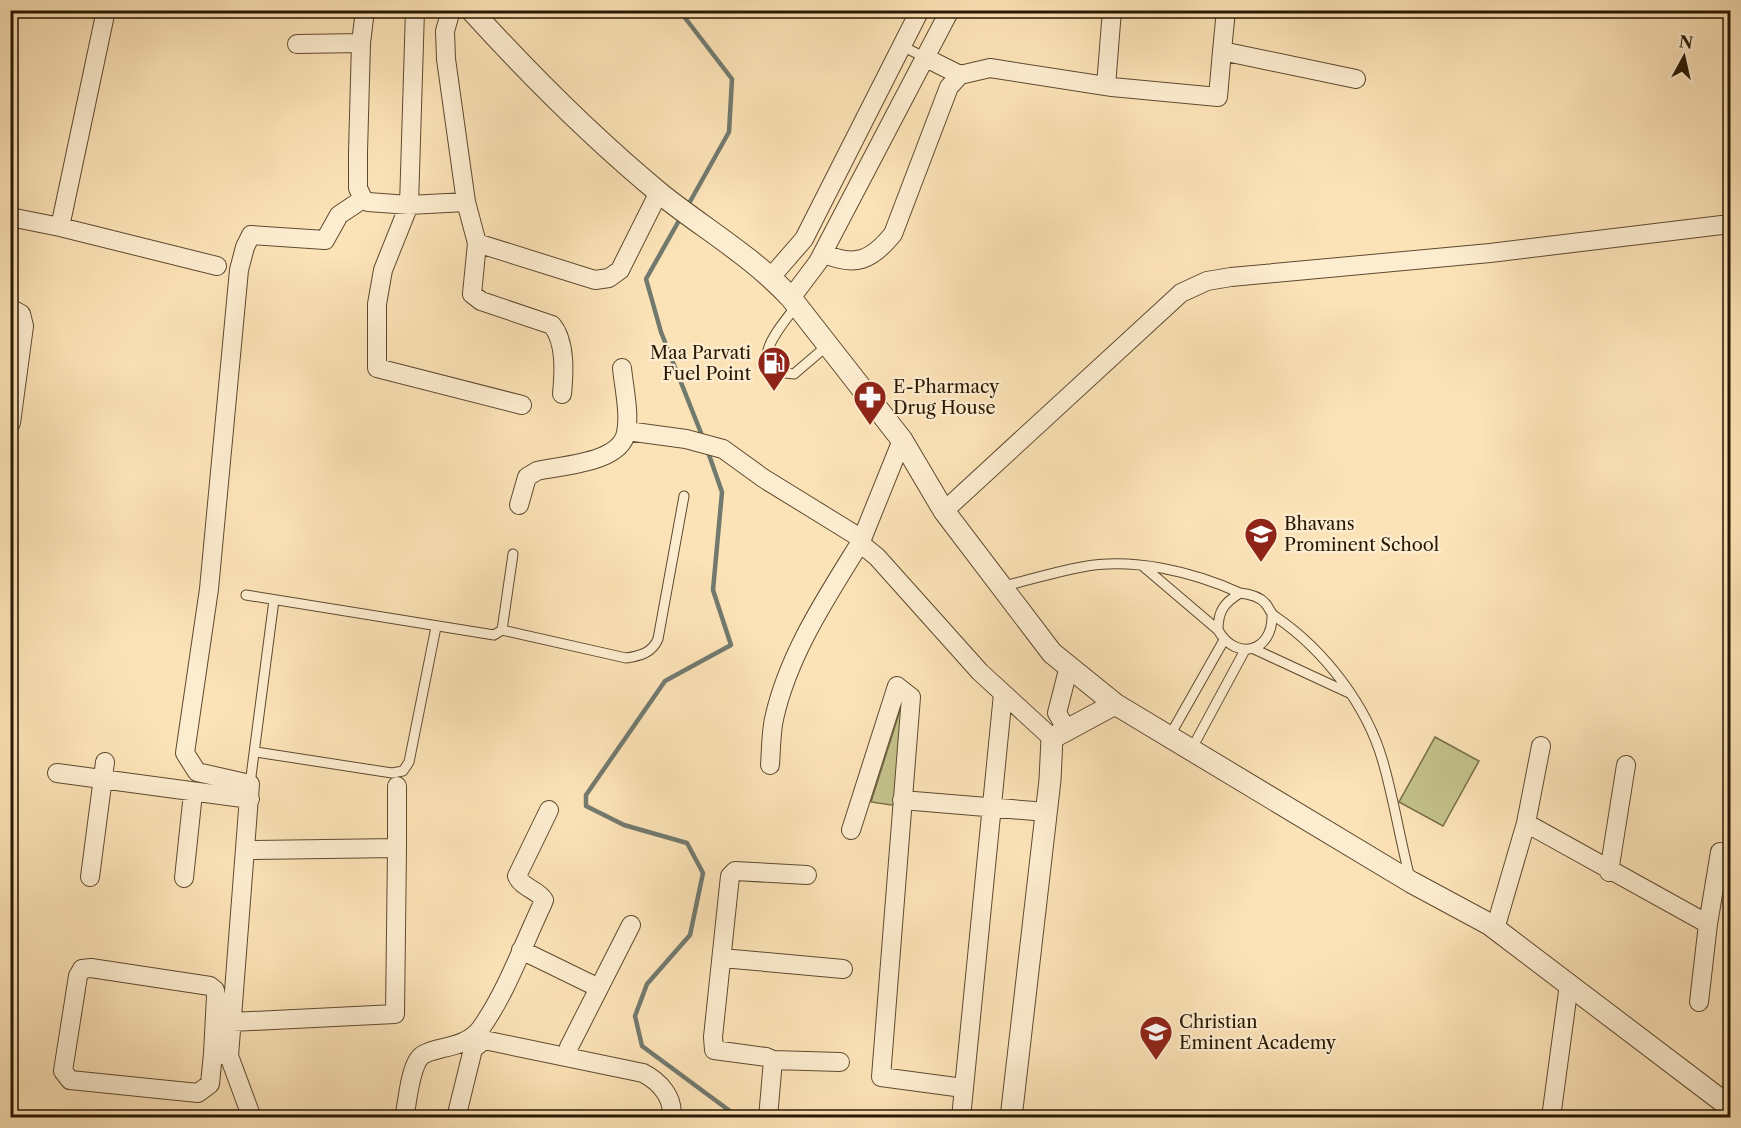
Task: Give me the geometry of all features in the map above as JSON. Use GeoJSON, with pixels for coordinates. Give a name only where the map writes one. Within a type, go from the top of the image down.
{"type":"FeatureCollection","features":[{"type":"Feature","properties":{"kind":"street"},"geometry":{"type":"LineString","coordinates":[[60,227],[106,10]]}},
{"type":"Feature","properties":{"kind":"street"},"geometry":{"type":"LineString","coordinates":[[365,10],[361,44],[358,152],[358,188],[363,199],[368,202],[409,205],[466,202]]}},
{"type":"Feature","properties":{"kind":"street"},"geometry":{"type":"LineString","coordinates":[[415,10],[409,205],[383,270],[377,304],[377,368],[522,405]]}},
{"type":"Feature","properties":{"kind":"street"},"geometry":{"type":"LineString","coordinates":[[451,10],[446,31],[446,59],[466,202],[477,243],[472,288],[474,298],[552,325],[557,331],[563,362],[562,394]]}},
{"type":"Feature","properties":{"kind":"street"},"geometry":{"type":"LineString","coordinates":[[471,10],[555,99],[662,194],[717,233],[771,277],[794,302],[902,440],[944,511],[1052,653],[1115,704],[1411,882],[1495,929],[1731,1107]]}},
{"type":"Feature","properties":{"kind":"street"},"geometry":{"type":"LineString","coordinates":[[771,277],[804,239],[920,10]]}},
{"type":"Feature","properties":{"kind":"street"},"geometry":{"type":"LineString","coordinates":[[794,302],[823,253],[950,10]]}},
{"type":"Feature","properties":{"kind":"street"},"geometry":{"type":"LineString","coordinates":[[1106,86],[1112,10]]}},
{"type":"Feature","properties":{"kind":"street"},"geometry":{"type":"LineString","coordinates":[[823,253],[835,259],[866,259],[878,253],[893,234],[949,87],[960,75],[990,68],[1106,86],[1218,97],[1226,10]]}},
{"type":"Feature","properties":{"kind":"street"},"geometry":{"type":"LineString","coordinates":[[297,44],[361,44]]}},
{"type":"Feature","properties":{"kind":"street"},"geometry":{"type":"LineString","coordinates":[[1222,51],[1356,79]]}},
{"type":"Feature","properties":{"kind":"street"},"geometry":{"type":"LineString","coordinates":[[926,58],[960,75]]}},
{"type":"Feature","properties":{"kind":"street"},"geometry":{"type":"LineString","coordinates":[[477,243],[595,280],[609,278],[620,270],[662,194]]}},
{"type":"Feature","properties":{"kind":"street"},"geometry":{"type":"LineString","coordinates":[[250,792],[197,771],[185,753],[210,578],[240,285],[239,270],[251,235],[325,240],[339,214],[363,199]]}},
{"type":"Feature","properties":{"kind":"street"},"geometry":{"type":"LineString","coordinates":[[10,217],[217,266]]}},
{"type":"Feature","properties":{"kind":"street"},"geometry":{"type":"LineString","coordinates":[[944,511],[1181,293],[1207,281],[1231,276],[1490,253],[1731,224]]}},
{"type":"Feature","properties":{"kind":"street"},"geometry":{"type":"LineString","coordinates":[[10,308],[21,314],[24,326],[11,425]]}},
{"type":"Feature","properties":{"kind":"street"},"geometry":{"type":"LineString","coordinates":[[519,505],[527,477],[537,471],[609,456],[623,442],[627,431],[622,368]]}},
{"type":"Feature","properties":{"kind":"street"},"geometry":{"type":"LineString","coordinates":[[627,431],[723,449],[861,541],[948,638],[1004,694],[1059,734]]}},
{"type":"Feature","properties":{"kind":"street"},"geometry":{"type":"LineString","coordinates":[[770,765],[774,719],[798,650],[827,596],[861,541],[902,440]]}},
{"type":"Feature","properties":{"kind":"street"},"geometry":{"type":"LineString","coordinates":[[1011,1118],[1047,812],[1059,734],[1057,713],[1069,666]]}},
{"type":"Feature","properties":{"kind":"street"},"geometry":{"type":"LineString","coordinates":[[850,830],[897,687],[911,697],[881,1077],[963,1088]]}},
{"type":"Feature","properties":{"kind":"street"},"geometry":{"type":"LineString","coordinates":[[962,1118],[963,1088],[1004,694]]}},
{"type":"Feature","properties":{"kind":"street"},"geometry":{"type":"LineString","coordinates":[[1059,734],[1115,704]]}},
{"type":"Feature","properties":{"kind":"street"},"geometry":{"type":"LineString","coordinates":[[1495,929],[1526,823],[1541,746]]}},
{"type":"Feature","properties":{"kind":"street"},"geometry":{"type":"LineString","coordinates":[[1609,872],[1626,765]]}},
{"type":"Feature","properties":{"kind":"street"},"geometry":{"type":"LineString","coordinates":[[57,773],[104,770],[193,793],[250,792]]}},
{"type":"Feature","properties":{"kind":"street"},"geometry":{"type":"LineString","coordinates":[[90,877],[104,770]]}},
{"type":"Feature","properties":{"kind":"street"},"geometry":{"type":"LineString","coordinates":[[232,1022],[395,1014],[397,786]]}},
{"type":"Feature","properties":{"kind":"street"},"geometry":{"type":"LineString","coordinates":[[250,792],[232,1022],[221,1054],[210,1084],[198,1093],[70,1080],[63,1071],[78,976],[82,969],[91,968],[210,986],[215,990],[216,996],[221,1054],[252,1118]]}},
{"type":"Feature","properties":{"kind":"street"},"geometry":{"type":"LineString","coordinates":[[184,878],[193,793]]}},
{"type":"Feature","properties":{"kind":"street"},"geometry":{"type":"LineString","coordinates":[[902,800],[1047,812]]}},
{"type":"Feature","properties":{"kind":"street"},"geometry":{"type":"LineString","coordinates":[[404,1118],[417,1061],[428,1052],[468,1042],[480,1029],[521,950],[544,900],[520,882],[517,876],[549,810]]}},
{"type":"Feature","properties":{"kind":"street"},"geometry":{"type":"LineString","coordinates":[[1526,823],[1609,872],[1708,924]]}},
{"type":"Feature","properties":{"kind":"street"},"geometry":{"type":"LineString","coordinates":[[247,850],[397,848]]}},
{"type":"Feature","properties":{"kind":"street"},"geometry":{"type":"LineString","coordinates":[[1699,1002],[1708,924],[1720,852],[1731,854]]}},
{"type":"Feature","properties":{"kind":"street"},"geometry":{"type":"LineString","coordinates":[[807,875],[735,871],[730,876],[713,1037],[714,1050],[766,1056],[772,1060],[840,1062]]}},
{"type":"Feature","properties":{"kind":"street"},"geometry":{"type":"LineString","coordinates":[[569,1047],[631,926]]}},
{"type":"Feature","properties":{"kind":"street"},"geometry":{"type":"LineString","coordinates":[[521,950],[599,988]]}},
{"type":"Feature","properties":{"kind":"street"},"geometry":{"type":"LineString","coordinates":[[722,958],[843,969]]}},
{"type":"Feature","properties":{"kind":"street"},"geometry":{"type":"LineString","coordinates":[[1551,1118],[1569,984]]}},
{"type":"Feature","properties":{"kind":"street"},"geometry":{"type":"LineString","coordinates":[[456,1118],[473,1049],[484,1041],[643,1072],[652,1078],[667,1095],[671,1102],[671,1118]]}},
{"type":"Feature","properties":{"kind":"street"},"geometry":{"type":"LineString","coordinates":[[768,1118],[772,1060]]}},
{"type":"Feature","properties":{"kind":"lane"},"geometry":{"type":"LineString","coordinates":[[902,46],[926,58]]}},
{"type":"Feature","properties":{"kind":"lane"},"geometry":{"type":"LineString","coordinates":[[794,302],[769,341],[766,355],[771,366],[784,374],[794,374],[828,345]]}},
{"type":"Feature","properties":{"kind":"lane"},"geometry":{"type":"LineString","coordinates":[[246,596],[494,635],[502,630],[626,658],[642,656],[655,646],[658,639],[684,496]]}},
{"type":"Feature","properties":{"kind":"lane"},"geometry":{"type":"LineString","coordinates":[[502,630],[513,554]]}},
{"type":"Feature","properties":{"kind":"lane"},"geometry":{"type":"LineString","coordinates":[[1001,587],[1084,566],[1121,564],[1165,569],[1221,584],[1253,595],[1265,603],[1272,615],[1302,634],[1350,694],[1373,735],[1383,762],[1411,882]]}},
{"type":"Feature","properties":{"kind":"lane"},"geometry":{"type":"LineString","coordinates":[[1144,567],[1218,630],[1224,640],[1350,694]]}},
{"type":"Feature","properties":{"kind":"lane"},"geometry":{"type":"LineString","coordinates":[[1218,630],[1218,615],[1225,602],[1240,592]]}},
{"type":"Feature","properties":{"kind":"lane"},"geometry":{"type":"LineString","coordinates":[[250,792],[274,600]]}},
{"type":"Feature","properties":{"kind":"lane"},"geometry":{"type":"LineString","coordinates":[[1191,750],[1249,649],[1266,641],[1272,629],[1272,615]]}},
{"type":"Feature","properties":{"kind":"lane"},"geometry":{"type":"LineString","coordinates":[[256,752],[392,773],[403,771],[409,762],[436,627]]}},
{"type":"Feature","properties":{"kind":"lane"},"geometry":{"type":"LineString","coordinates":[[1168,736],[1224,640]]}},
{"type":"Feature","properties":{"kind":"shaded area"},"geometry":{"type":"Polygon","coordinates":[[[902,704],[898,806],[871,802],[902,704]]]}},
{"type":"Feature","properties":{"kind":"shaded area"},"geometry":{"type":"Polygon","coordinates":[[[1435,737],[1479,761],[1443,826],[1399,802],[1435,737]]]}},
{"type":"Feature","properties":{"kind":"waterway"},"geometry":{"type":"LineString","coordinates":[[679,10],[732,79],[729,132],[687,207]]}},
{"type":"Feature","properties":{"kind":"waterway"},"geometry":{"type":"LineString","coordinates":[[681,217],[646,279],[661,332],[703,438]]}},
{"type":"Feature","properties":{"kind":"waterway"},"geometry":{"type":"LineString","coordinates":[[707,449],[722,492],[713,590],[731,645],[665,681],[586,795],[586,806],[624,825],[687,843],[703,873],[690,935],[647,984],[635,1016],[642,1046],[734,1114],[734,1118]]}},
{"type":"Feature","properties":{"kind":"place","name":"Maa Parvati Fuel Point"},"geometry":{"type":"Point","coordinates":[774,392]}},
{"type":"Feature","properties":{"kind":"place","name":"E-Pharmacy Drug House"},"geometry":{"type":"Point","coordinates":[870,426]}},
{"type":"Feature","properties":{"kind":"place","name":"Bhavans Prominent School"},"geometry":{"type":"Point","coordinates":[1261,563]}},
{"type":"Feature","properties":{"kind":"place","name":"Christian Eminent Academy"},"geometry":{"type":"Point","coordinates":[1156,1061]}}]}
